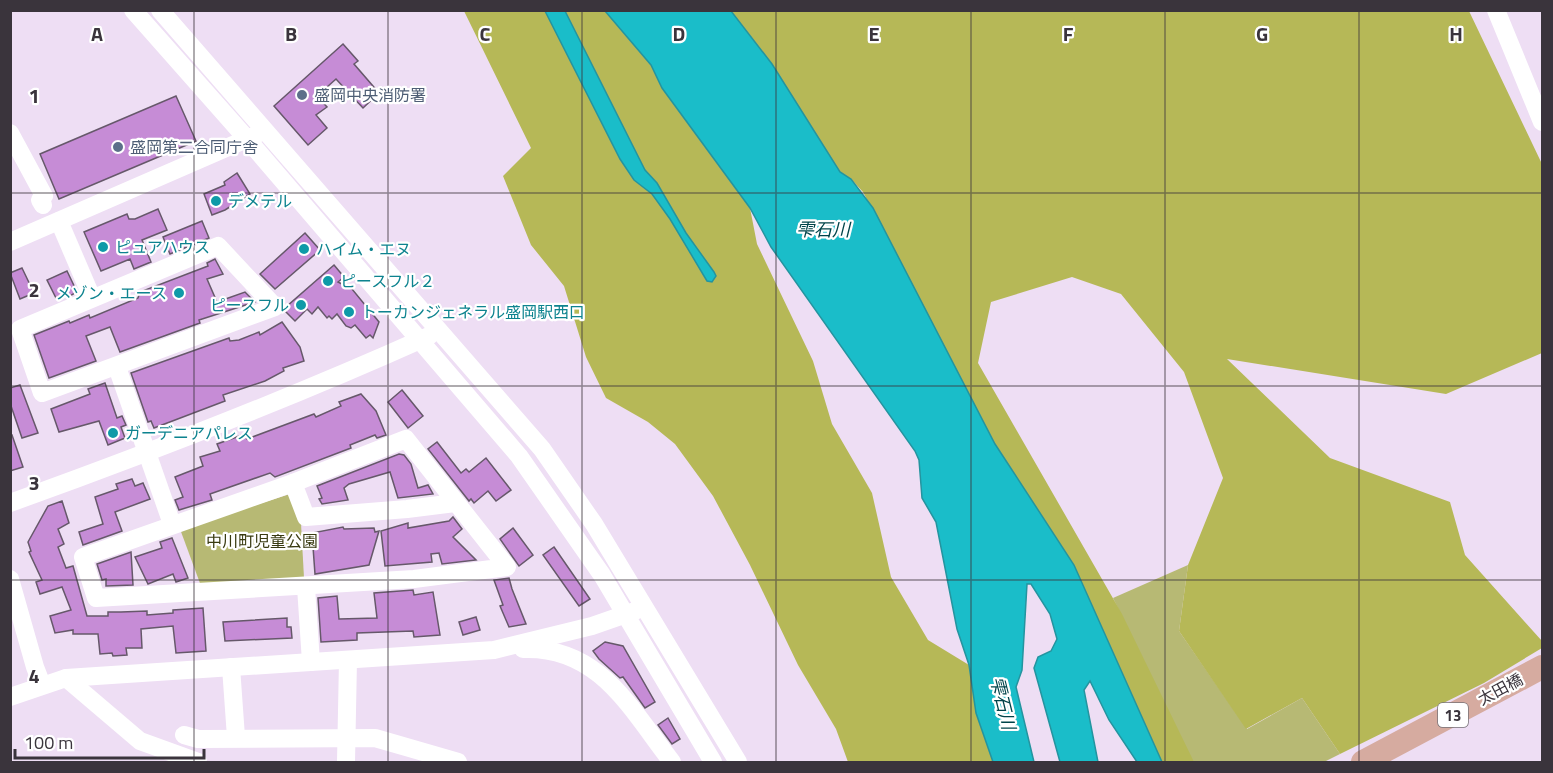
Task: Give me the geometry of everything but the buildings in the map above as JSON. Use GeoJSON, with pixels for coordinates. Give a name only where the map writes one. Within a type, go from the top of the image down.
{"type":"FeatureCollection","features":[{"type":"Feature","properties":{"kind":"main road","name":"太田橋"},"geometry":{"type":"LineString","coordinates":[[1363,762],[1542,667]]}},
{"type":"Feature","properties":{"kind":"main road","name":"太田橋"},"geometry":{"type":"LineString","coordinates":[[1397,762],[1542,685]]}},
{"type":"Feature","properties":{"kind":"street"},"geometry":{"type":"LineString","coordinates":[[133,10],[519,456],[596,566],[713,762]]}},
{"type":"Feature","properties":{"kind":"street"},"geometry":{"type":"LineString","coordinates":[[160,10],[542,450],[594,524],[738,762]]}},
{"type":"Feature","properties":{"kind":"street"},"geometry":{"type":"LineString","coordinates":[[1496,10],[1542,123]]}},
{"type":"Feature","properties":{"kind":"street"},"geometry":{"type":"LineString","coordinates":[[10,242],[266,131]]}},
{"type":"Feature","properties":{"kind":"street"},"geometry":{"type":"LineString","coordinates":[[10,133],[44,196],[40,200],[43,205]]}},
{"type":"Feature","properties":{"kind":"street"},"geometry":{"type":"LineString","coordinates":[[59,221],[92,298]]}},
{"type":"Feature","properties":{"kind":"street"},"geometry":{"type":"LineString","coordinates":[[218,246],[275,307],[42,393],[20,329],[92,298],[218,246]]}},
{"type":"Feature","properties":{"kind":"street"},"geometry":{"type":"LineString","coordinates":[[10,503],[148,453],[441,331]]}},
{"type":"Feature","properties":{"kind":"street"},"geometry":{"type":"LineString","coordinates":[[117,367],[172,524]]}},
{"type":"Feature","properties":{"kind":"street"},"geometry":{"type":"LineString","coordinates":[[405,439],[507,567],[414,579],[96,598],[83,557],[293,483],[405,439]]}},
{"type":"Feature","properties":{"kind":"street"},"geometry":{"type":"LineString","coordinates":[[293,483],[306,517],[407,510],[455,503]]}},
{"type":"Feature","properties":{"kind":"street"},"geometry":{"type":"LineString","coordinates":[[10,579],[42,685]]}},
{"type":"Feature","properties":{"kind":"street"},"geometry":{"type":"LineString","coordinates":[[306,587],[311,662]]}},
{"type":"Feature","properties":{"kind":"street"},"geometry":{"type":"LineString","coordinates":[[494,650],[592,626],[645,607]]}},
{"type":"Feature","properties":{"kind":"street"},"geometry":{"type":"LineString","coordinates":[[10,698],[66,678],[494,650],[550,650],[568,654],[587,664],[623,697],[672,762]]}},
{"type":"Feature","properties":{"kind":"street"},"geometry":{"type":"LineString","coordinates":[[346,762],[348,660]]}},
{"type":"Feature","properties":{"kind":"street"},"geometry":{"type":"LineString","coordinates":[[231,667],[236,737]]}},
{"type":"Feature","properties":{"kind":"street"},"geometry":{"type":"LineString","coordinates":[[66,678],[140,741],[198,762]]}},
{"type":"Feature","properties":{"kind":"street"},"geometry":{"type":"LineString","coordinates":[[184,735],[198,740],[236,737],[375,738],[438,759],[458,762]]}},
{"type":"Feature","properties":{"kind":"green space","name":"中川町児童公園"},"geometry":{"type":"Polygon","coordinates":[[[290,494],[301,523],[304,578],[201,586],[180,529],[290,494]]]}},
{"type":"Feature","properties":{"kind":"green space"},"geometry":{"type":"Polygon","coordinates":[[[1188,565],[1179,631],[1247,729],[1302,698],[1340,754],[1324,762],[1193,762],[1113,598],[1188,565]]]}},
{"type":"Feature","properties":{"kind":"shaded area"},"geometry":{"type":"Polygon","coordinates":[[[464,11],[545,11],[620,159],[635,180],[652,194],[714,272],[686,233],[657,183],[645,170],[565,11],[605,11],[651,65],[662,88],[750,208],[757,244],[813,361],[832,424],[872,493],[891,577],[928,640],[969,665],[976,713],[993,762],[848,762],[836,729],[798,665],[750,565],[713,496],[675,444],[648,422],[606,398],[586,357],[564,286],[531,245],[503,176],[531,148],[464,11]]]}},
{"type":"Feature","properties":{"kind":"shaded area"},"geometry":{"type":"Polygon","coordinates":[[[731,11],[1469,11],[1542,164],[1542,353],[1446,394],[1227,359],[1330,458],[1450,502],[1465,555],[1542,641],[1542,648],[1484,683],[1340,754],[1302,698],[1246,729],[1179,631],[1188,565],[1223,478],[1184,372],[1121,294],[1072,277],[991,302],[978,363],[1122,614],[1194,762],[1162,762],[1074,565],[995,444],[863,192],[851,179],[840,172],[772,64],[731,11]]]}},
{"type":"Feature","properties":{"kind":"water"},"geometry":{"type":"Polygon","coordinates":[[[545,11],[565,11],[645,170],[657,183],[686,233],[714,272],[716,276],[712,282],[707,281],[670,219],[652,194],[634,180],[620,159],[545,11]]]}},
{"type":"Feature","properties":{"kind":"water","name":"雫石川"},"geometry":{"type":"Polygon","coordinates":[[[605,11],[731,11],[772,64],[840,172],[851,179],[873,208],[995,444],[1074,565],[1162,762],[1137,762],[1109,720],[1090,681],[1084,690],[1098,762],[1060,762],[1034,668],[1038,657],[1051,651],[1057,639],[1050,614],[1031,584],[1027,584],[1022,670],[1016,687],[1034,762],[993,762],[976,713],[969,665],[957,629],[936,522],[922,498],[919,460],[915,451],[771,247],[750,208],[662,88],[651,65],[605,11]]]}},
{"type":"Feature","properties":{"kind":"place","name":"盛岡中央消防署"},"geometry":{"type":"Point","coordinates":[302,95]}},
{"type":"Feature","properties":{"kind":"place","name":"盛岡第二合同庁舎"},"geometry":{"type":"Point","coordinates":[118,147]}},
{"type":"Feature","properties":{"kind":"place","name":"デメテル"},"geometry":{"type":"Point","coordinates":[216,201]}},
{"type":"Feature","properties":{"kind":"place","name":"ピュアハウス"},"geometry":{"type":"Point","coordinates":[103,247]}},
{"type":"Feature","properties":{"kind":"place","name":"ハイム・エヌ"},"geometry":{"type":"Point","coordinates":[304,249]}},
{"type":"Feature","properties":{"kind":"place","name":"ピースフル２"},"geometry":{"type":"Point","coordinates":[328,281]}},
{"type":"Feature","properties":{"kind":"place","name":"メゾン・エース"},"geometry":{"type":"Point","coordinates":[179,293]}},
{"type":"Feature","properties":{"kind":"place","name":"ピースフル"},"geometry":{"type":"Point","coordinates":[301,305]}},
{"type":"Feature","properties":{"kind":"place","name":"トーカンジェネラル盛岡駅西口"},"geometry":{"type":"Point","coordinates":[349,312]}},
{"type":"Feature","properties":{"kind":"place","name":"ガーデニアパレス"},"geometry":{"type":"Point","coordinates":[113,433]}}]}
